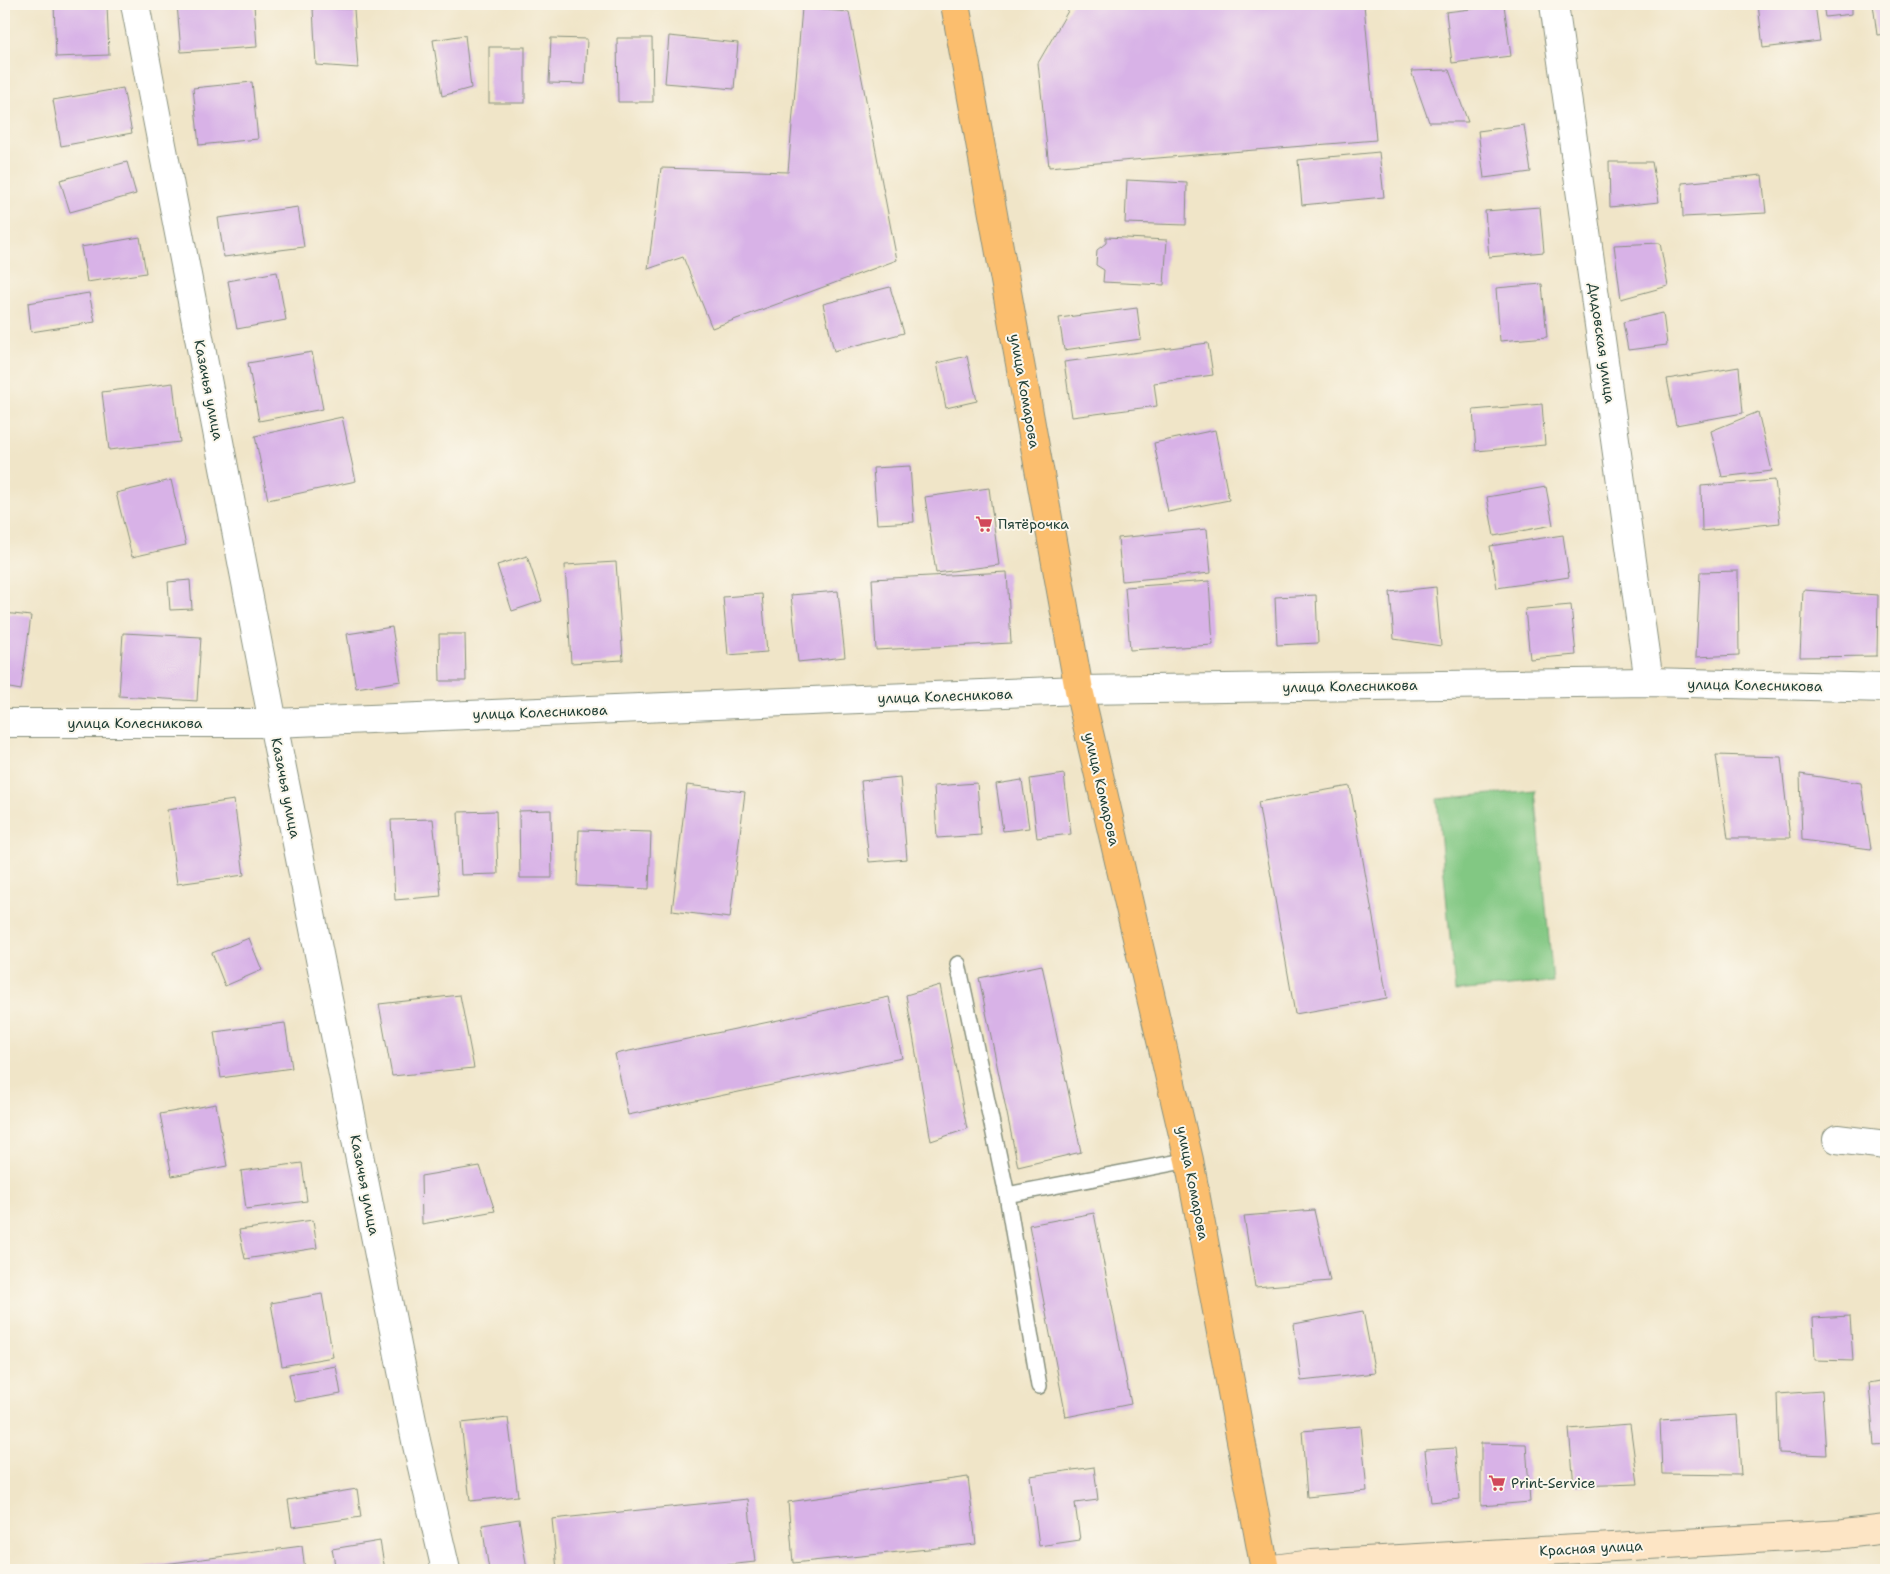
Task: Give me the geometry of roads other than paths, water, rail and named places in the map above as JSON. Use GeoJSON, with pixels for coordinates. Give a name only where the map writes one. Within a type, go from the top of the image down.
{"type":"FeatureCollection","features":[{"type":"Feature","properties":{"kind":"main road","name":"улица Комарова"},"geometry":{"type":"LineString","coordinates":[[955,4],[1079,690],[1189,1160],[1266,1570]]}},
{"type":"Feature","properties":{"kind":"main road","name":"Красная улица"},"geometry":{"type":"LineString","coordinates":[[1266,1570],[1312,1564],[1844,1534],[1886,1529]]}},
{"type":"Feature","properties":{"kind":"street","name":"Казачья улица"},"geometry":{"type":"LineString","coordinates":[[135,4],[273,723],[414,1432],[446,1570]]}},
{"type":"Feature","properties":{"kind":"street","name":"Дидовская улица"},"geometry":{"type":"LineString","coordinates":[[1554,4],[1650,682]]}},
{"type":"Feature","properties":{"kind":"street","name":"улица Колесникова"},"geometry":{"type":"LineString","coordinates":[[4,723],[273,723],[1079,690],[1650,682],[1886,688]]}},
{"type":"Feature","properties":{"kind":"street"},"geometry":{"type":"LineString","coordinates":[[1837,1138],[1886,1145]]}},
{"type":"Feature","properties":{"kind":"lane"},"geometry":{"type":"LineString","coordinates":[[958,964],[1007,1195],[1039,1386]]}},
{"type":"Feature","properties":{"kind":"lane"},"geometry":{"type":"LineString","coordinates":[[1007,1195],[1189,1160]]}},
{"type":"Feature","properties":{"kind":"place","name":"Пятёрочка"},"geometry":{"type":"Point","coordinates":[984,524]}},
{"type":"Feature","properties":{"kind":"place","name":"Print-Service"},"geometry":{"type":"Point","coordinates":[1497,1483]}}]}
